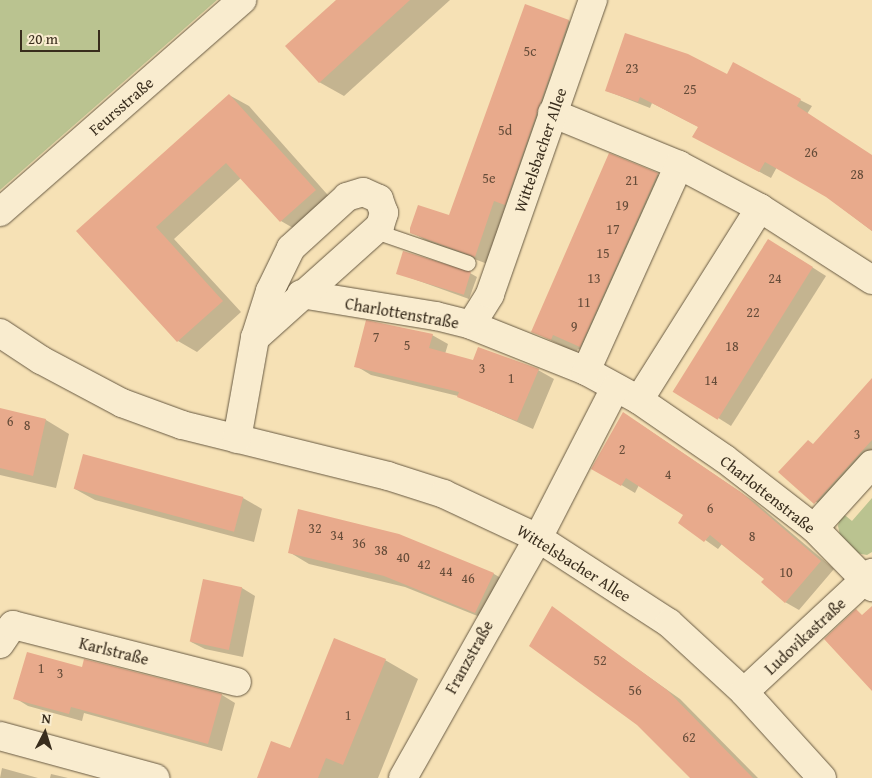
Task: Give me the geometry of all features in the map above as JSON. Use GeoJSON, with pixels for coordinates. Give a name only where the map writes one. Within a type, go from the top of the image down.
{"type":"FeatureCollection","features":[{"type":"Feature","properties":{"kind":"street","name":"Feursstraße"},"geometry":{"type":"LineString","coordinates":[[0,212],[242,0]]}},
{"type":"Feature","properties":{"kind":"street","name":"Wittelsbacher Allee"},"geometry":{"type":"LineString","coordinates":[[471,325],[490,294],[593,0]]}},
{"type":"Feature","properties":{"kind":"street"},"geometry":{"type":"LineString","coordinates":[[552,113],[679,165],[760,208],[872,280]]}},
{"type":"Feature","properties":{"kind":"street"},"geometry":{"type":"LineString","coordinates":[[586,371],[679,165]]}},
{"type":"Feature","properties":{"kind":"street"},"geometry":{"type":"LineString","coordinates":[[237,438],[255,338],[270,291],[291,248],[347,197],[363,192],[379,198],[384,213],[380,226],[301,294],[255,338]]}},
{"type":"Feature","properties":{"kind":"street"},"geometry":{"type":"LineString","coordinates":[[538,538],[627,394],[760,208]]}},
{"type":"Feature","properties":{"kind":"street","name":"Charlottenstraße"},"geometry":{"type":"LineString","coordinates":[[301,294],[436,316],[471,325],[586,371],[627,394],[725,459],[814,528],[870,580]]}},
{"type":"Feature","properties":{"kind":"street","name":"Wittelsbacher Allee"},"geometry":{"type":"LineString","coordinates":[[0,333],[41,360],[122,402],[182,425],[388,476],[444,494],[538,538],[669,623],[744,692],[822,778]]}},
{"type":"Feature","properties":{"kind":"street"},"geometry":{"type":"LineString","coordinates":[[814,528],[872,464]]}},
{"type":"Feature","properties":{"kind":"street","name":"Franzstraße"},"geometry":{"type":"LineString","coordinates":[[403,778],[538,538]]}},
{"type":"Feature","properties":{"kind":"street","name":"Ludovikastraße"},"geometry":{"type":"LineString","coordinates":[[744,692],[870,580]]}},
{"type":"Feature","properties":{"kind":"street","name":"Karlstraße"},"geometry":{"type":"LineString","coordinates":[[0,644],[13,625],[237,682]]}},
{"type":"Feature","properties":{"kind":"street"},"geometry":{"type":"LineString","coordinates":[[0,736],[155,778]]}},
{"type":"Feature","properties":{"kind":"lane"},"geometry":{"type":"LineString","coordinates":[[375,231],[468,264]]}},
{"type":"Feature","properties":{"kind":"green space"},"geometry":{"type":"Polygon","coordinates":[[[0,0],[217,0],[0,190],[0,0]]]}},
{"type":"Feature","properties":{"kind":"green space"},"geometry":{"type":"Polygon","coordinates":[[[872,498],[872,552],[867,555],[856,553],[841,540],[838,526],[841,512],[852,521],[872,498]]]}},
{"type":"Feature","properties":{"kind":"building"},"geometry":{"type":"Polygon","coordinates":[[[336,0],[410,0],[319,83],[285,46],[336,0]]]}},
{"type":"Feature","properties":{"kind":"building"},"geometry":{"type":"Polygon","coordinates":[[[525,4],[569,20],[505,205],[494,201],[475,257],[410,233],[410,228],[418,205],[449,215],[525,4]]]}},
{"type":"Feature","properties":{"kind":"building"},"geometry":{"type":"Polygon","coordinates":[[[625,33],[688,54],[727,74],[733,62],[801,99],[797,106],[872,155],[872,231],[826,197],[765,162],[759,172],[692,137],[698,127],[640,97],[638,102],[605,91],[625,33]]]}},
{"type":"Feature","properties":{"kind":"building"},"geometry":{"type":"Polygon","coordinates":[[[229,94],[316,190],[280,222],[226,163],[156,227],[223,301],[177,342],[76,231],[229,94]]]}},
{"type":"Feature","properties":{"kind":"building"},"geometry":{"type":"Polygon","coordinates":[[[609,153],[658,173],[580,347],[553,335],[551,340],[531,332],[609,153]]]}},
{"type":"Feature","properties":{"kind":"building"},"geometry":{"type":"Polygon","coordinates":[[[768,239],[813,267],[718,420],[673,392],[768,239]]]}},
{"type":"Feature","properties":{"kind":"building"},"geometry":{"type":"Polygon","coordinates":[[[403,251],[471,272],[464,295],[396,274],[403,251]]]}},
{"type":"Feature","properties":{"kind":"building"},"geometry":{"type":"Polygon","coordinates":[[[366,320],[433,334],[429,348],[473,360],[478,347],[539,369],[517,421],[457,397],[459,392],[354,367],[366,320]]]}},
{"type":"Feature","properties":{"kind":"building"},"geometry":{"type":"Polygon","coordinates":[[[872,378],[872,440],[814,504],[778,472],[808,440],[813,444],[872,378]]]}},
{"type":"Feature","properties":{"kind":"building"},"geometry":{"type":"Polygon","coordinates":[[[0,408],[46,419],[33,476],[0,468],[0,408]]]}},
{"type":"Feature","properties":{"kind":"building"},"geometry":{"type":"Polygon","coordinates":[[[623,412],[742,493],[821,561],[785,603],[761,582],[764,579],[710,535],[704,542],[678,523],[683,515],[626,478],[621,486],[591,469],[623,412]]]}},
{"type":"Feature","properties":{"kind":"building"},"geometry":{"type":"Polygon","coordinates":[[[83,454],[243,497],[234,532],[74,489],[83,454]]]}},
{"type":"Feature","properties":{"kind":"building"},"geometry":{"type":"Polygon","coordinates":[[[298,509],[399,534],[494,573],[475,613],[384,576],[288,553],[298,509]]]}},
{"type":"Feature","properties":{"kind":"building"},"geometry":{"type":"Polygon","coordinates":[[[203,579],[242,587],[229,650],[190,642],[203,579]]]}},
{"type":"Feature","properties":{"kind":"building"},"geometry":{"type":"Polygon","coordinates":[[[552,606],[667,690],[753,778],[690,778],[637,725],[529,646],[552,606]]]}},
{"type":"Feature","properties":{"kind":"building"},"geometry":{"type":"Polygon","coordinates":[[[872,606],[872,691],[824,639],[856,609],[862,615],[872,606]]]}},
{"type":"Feature","properties":{"kind":"building"},"geometry":{"type":"Polygon","coordinates":[[[334,638],[386,659],[343,765],[326,758],[318,778],[257,778],[271,741],[290,748],[334,638]]]}},
{"type":"Feature","properties":{"kind":"building"},"geometry":{"type":"Polygon","coordinates":[[[27,652],[82,667],[84,659],[222,694],[208,744],[71,707],[69,714],[13,699],[27,652]]]}}]}
